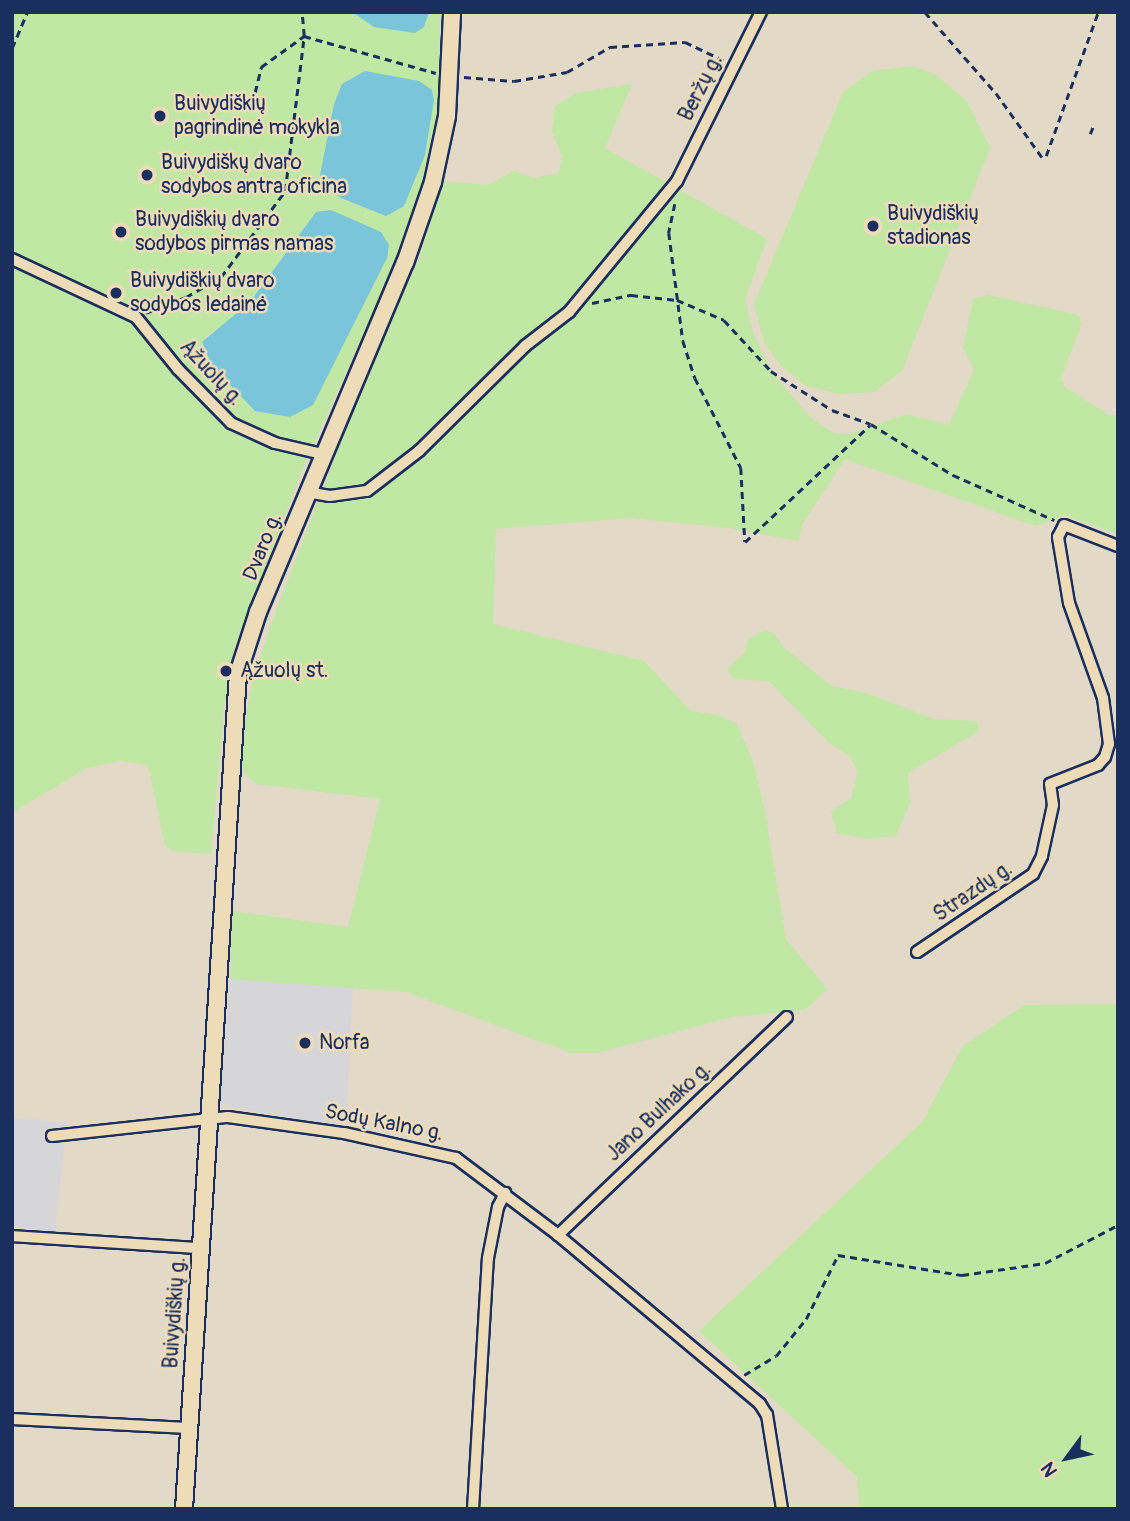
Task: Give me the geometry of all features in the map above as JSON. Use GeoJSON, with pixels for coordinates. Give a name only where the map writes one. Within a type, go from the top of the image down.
{"type":"FeatureCollection","features":[{"type":"Feature","properties":{"kind":"main road","name":"Dvaro g."},"geometry":{"type":"LineString","coordinates":[[208,1119],[238,674],[322,454],[391,296],[433,182],[449,76],[452,12]]}},
{"type":"Feature","properties":{"kind":"main road","name":"Buivydiškių g."},"geometry":{"type":"LineString","coordinates":[[184,1509],[208,1119]]}},
{"type":"Feature","properties":{"kind":"street","name":"Beržų g."},"geometry":{"type":"LineString","coordinates":[[307,492],[330,496],[367,491],[419,451],[525,345],[569,312],[677,181],[761,12]]}},
{"type":"Feature","properties":{"kind":"street","name":"Ąžuolų g."},"geometry":{"type":"LineString","coordinates":[[12,260],[36,267],[136,317],[178,369],[231,423],[275,443],[322,454]]}},
{"type":"Feature","properties":{"kind":"street"},"geometry":{"type":"LineString","coordinates":[[1064,524],[1118,547]]}},
{"type":"Feature","properties":{"kind":"street","name":"Strazdų g."},"geometry":{"type":"LineString","coordinates":[[917,952],[1033,874],[1042,856],[1053,805],[1050,784],[1098,765],[1105,757],[1109,744],[1104,698],[1069,603],[1060,565],[1058,537],[1064,524]]}},
{"type":"Feature","properties":{"kind":"street","name":"Jano Bulhako g."},"geometry":{"type":"LineString","coordinates":[[558,1235],[787,1017]]}},
{"type":"Feature","properties":{"kind":"street","name":"Sodų Kalno g."},"geometry":{"type":"LineString","coordinates":[[52,1136],[228,1117],[319,1129],[440,1152],[472,1167],[733,1379],[767,1415],[782,1509]]}},
{"type":"Feature","properties":{"kind":"street"},"geometry":{"type":"LineString","coordinates":[[473,1509],[488,1258],[498,1207],[505,1193]]}},
{"type":"Feature","properties":{"kind":"street"},"geometry":{"type":"LineString","coordinates":[[12,1236],[200,1248]]}},
{"type":"Feature","properties":{"kind":"street"},"geometry":{"type":"LineString","coordinates":[[12,1419],[188,1429]]}},
{"type":"Feature","properties":{"kind":"path"},"geometry":{"type":"LineString","coordinates":[[12,48],[27,12]]}},
{"type":"Feature","properties":{"kind":"path"},"geometry":{"type":"LineString","coordinates":[[136,317],[186,298],[221,277],[285,191],[304,36],[302,12]]}},
{"type":"Feature","properties":{"kind":"path"},"geometry":{"type":"LineString","coordinates":[[925,12],[996,93],[1044,157],[1098,12]]}},
{"type":"Feature","properties":{"kind":"path"},"geometry":{"type":"LineString","coordinates":[[304,36],[407,68],[449,76],[514,81],[567,72],[610,47],[685,42],[734,66]]}},
{"type":"Feature","properties":{"kind":"path"},"geometry":{"type":"LineString","coordinates":[[252,104],[261,67],[304,36]]}},
{"type":"Feature","properties":{"kind":"path"},"geometry":{"type":"LineString","coordinates":[[1090,134],[1093,127]]}},
{"type":"Feature","properties":{"kind":"path"},"geometry":{"type":"LineString","coordinates":[[677,181],[669,233],[683,341],[695,378],[741,468],[745,542],[871,424]]}},
{"type":"Feature","properties":{"kind":"path"},"geometry":{"type":"LineString","coordinates":[[569,312],[631,295],[677,300],[724,320],[771,372],[832,410],[871,424],[953,475],[1064,524]]}},
{"type":"Feature","properties":{"kind":"path"},"geometry":{"type":"LineString","coordinates":[[733,1379],[757,1370],[776,1356],[806,1319],[838,1255],[962,1275],[1045,1263],[1118,1225]]}},
{"type":"Feature","properties":{"kind":"shaded area"},"geometry":{"type":"Polygon","coordinates":[[[230,979],[353,986],[346,1128],[220,1105],[230,979]]]}},
{"type":"Feature","properties":{"kind":"shaded area"},"geometry":{"type":"Polygon","coordinates":[[[12,1117],[67,1123],[55,1232],[12,1227],[12,1117]]]}},
{"type":"Feature","properties":{"kind":"green space"},"geometry":{"type":"Polygon","coordinates":[[[12,12],[440,12],[439,109],[431,159],[385,285],[302,471],[235,646],[224,707],[211,854],[172,851],[165,845],[148,765],[121,761],[87,768],[12,813],[12,12]],[[365,71],[342,84],[334,104],[320,175],[365,71]],[[250,302],[237,318],[205,337],[212,366],[255,411],[250,302]]]}},
{"type":"Feature","properties":{"kind":"green space","name":"Buivydiškių stadionas"},"geometry":{"type":"Polygon","coordinates":[[[913,66],[936,75],[967,101],[990,148],[902,371],[874,392],[840,394],[806,386],[780,365],[764,342],[754,304],[843,92],[872,71],[913,66]]]}},
{"type":"Feature","properties":{"kind":"green space"},"geometry":{"type":"Polygon","coordinates":[[[632,84],[605,148],[767,239],[745,299],[753,332],[771,371],[811,418],[834,433],[849,434],[907,414],[949,425],[974,369],[963,348],[973,299],[988,295],[1079,315],[1081,325],[1061,379],[1065,387],[1109,415],[1118,415],[1118,534],[1064,515],[1036,526],[845,459],[803,523],[798,541],[729,528],[630,518],[496,529],[493,624],[644,661],[691,711],[718,715],[737,724],[754,764],[765,812],[786,939],[827,989],[805,1010],[732,1017],[597,1053],[571,1053],[406,992],[230,979],[233,911],[348,927],[380,799],[256,784],[243,771],[240,752],[251,686],[271,624],[374,355],[420,256],[442,181],[487,185],[514,171],[533,178],[559,173],[562,156],[552,132],[555,106],[576,93],[632,84]]]}},
{"type":"Feature","properties":{"kind":"green space"},"geometry":{"type":"Polygon","coordinates":[[[764,630],[774,633],[783,647],[832,686],[869,694],[934,719],[977,721],[979,731],[908,773],[910,803],[896,836],[867,839],[837,833],[831,812],[851,798],[858,771],[849,756],[828,742],[769,681],[733,679],[727,669],[745,652],[748,639],[764,630]]]}},
{"type":"Feature","properties":{"kind":"green space"},"geometry":{"type":"Polygon","coordinates":[[[1118,1004],[1118,1509],[860,1509],[857,1477],[699,1331],[922,1122],[963,1046],[1024,1005],[1118,1004]]]}},
{"type":"Feature","properties":{"kind":"water"},"geometry":{"type":"Polygon","coordinates":[[[352,12],[429,12],[424,27],[415,33],[374,27],[352,12]]]}},
{"type":"Feature","properties":{"kind":"water"},"geometry":{"type":"Polygon","coordinates":[[[365,71],[419,81],[432,90],[434,100],[425,155],[404,206],[386,216],[341,198],[328,189],[320,175],[334,104],[342,84],[365,71]]]}},
{"type":"Feature","properties":{"kind":"water"},"geometry":{"type":"Polygon","coordinates":[[[331,210],[381,232],[389,245],[387,258],[313,405],[290,417],[255,411],[212,366],[202,342],[250,302],[316,212],[331,210]]]}},
{"type":"Feature","properties":{"kind":"place","name":"Buivydiškių pagrindinė mokykla"},"geometry":{"type":"Point","coordinates":[160,116]}},
{"type":"Feature","properties":{"kind":"place","name":"Buivydiškų dvaro sodybos antra oficina"},"geometry":{"type":"Point","coordinates":[147,175]}},
{"type":"Feature","properties":{"kind":"place","name":"Buivydiškių stadionas"},"geometry":{"type":"Point","coordinates":[873,226]}},
{"type":"Feature","properties":{"kind":"place","name":"Buivydiškių dvaro sodybos pirmas namas"},"geometry":{"type":"Point","coordinates":[121,232]}},
{"type":"Feature","properties":{"kind":"place","name":"Buivydiškių dvaro sodybos ledainė"},"geometry":{"type":"Point","coordinates":[116,293]}},
{"type":"Feature","properties":{"kind":"place","name":"Ąžuolų st."},"geometry":{"type":"Point","coordinates":[226,671]}},
{"type":"Feature","properties":{"kind":"place","name":"Norfa"},"geometry":{"type":"Point","coordinates":[305,1043]}}]}
